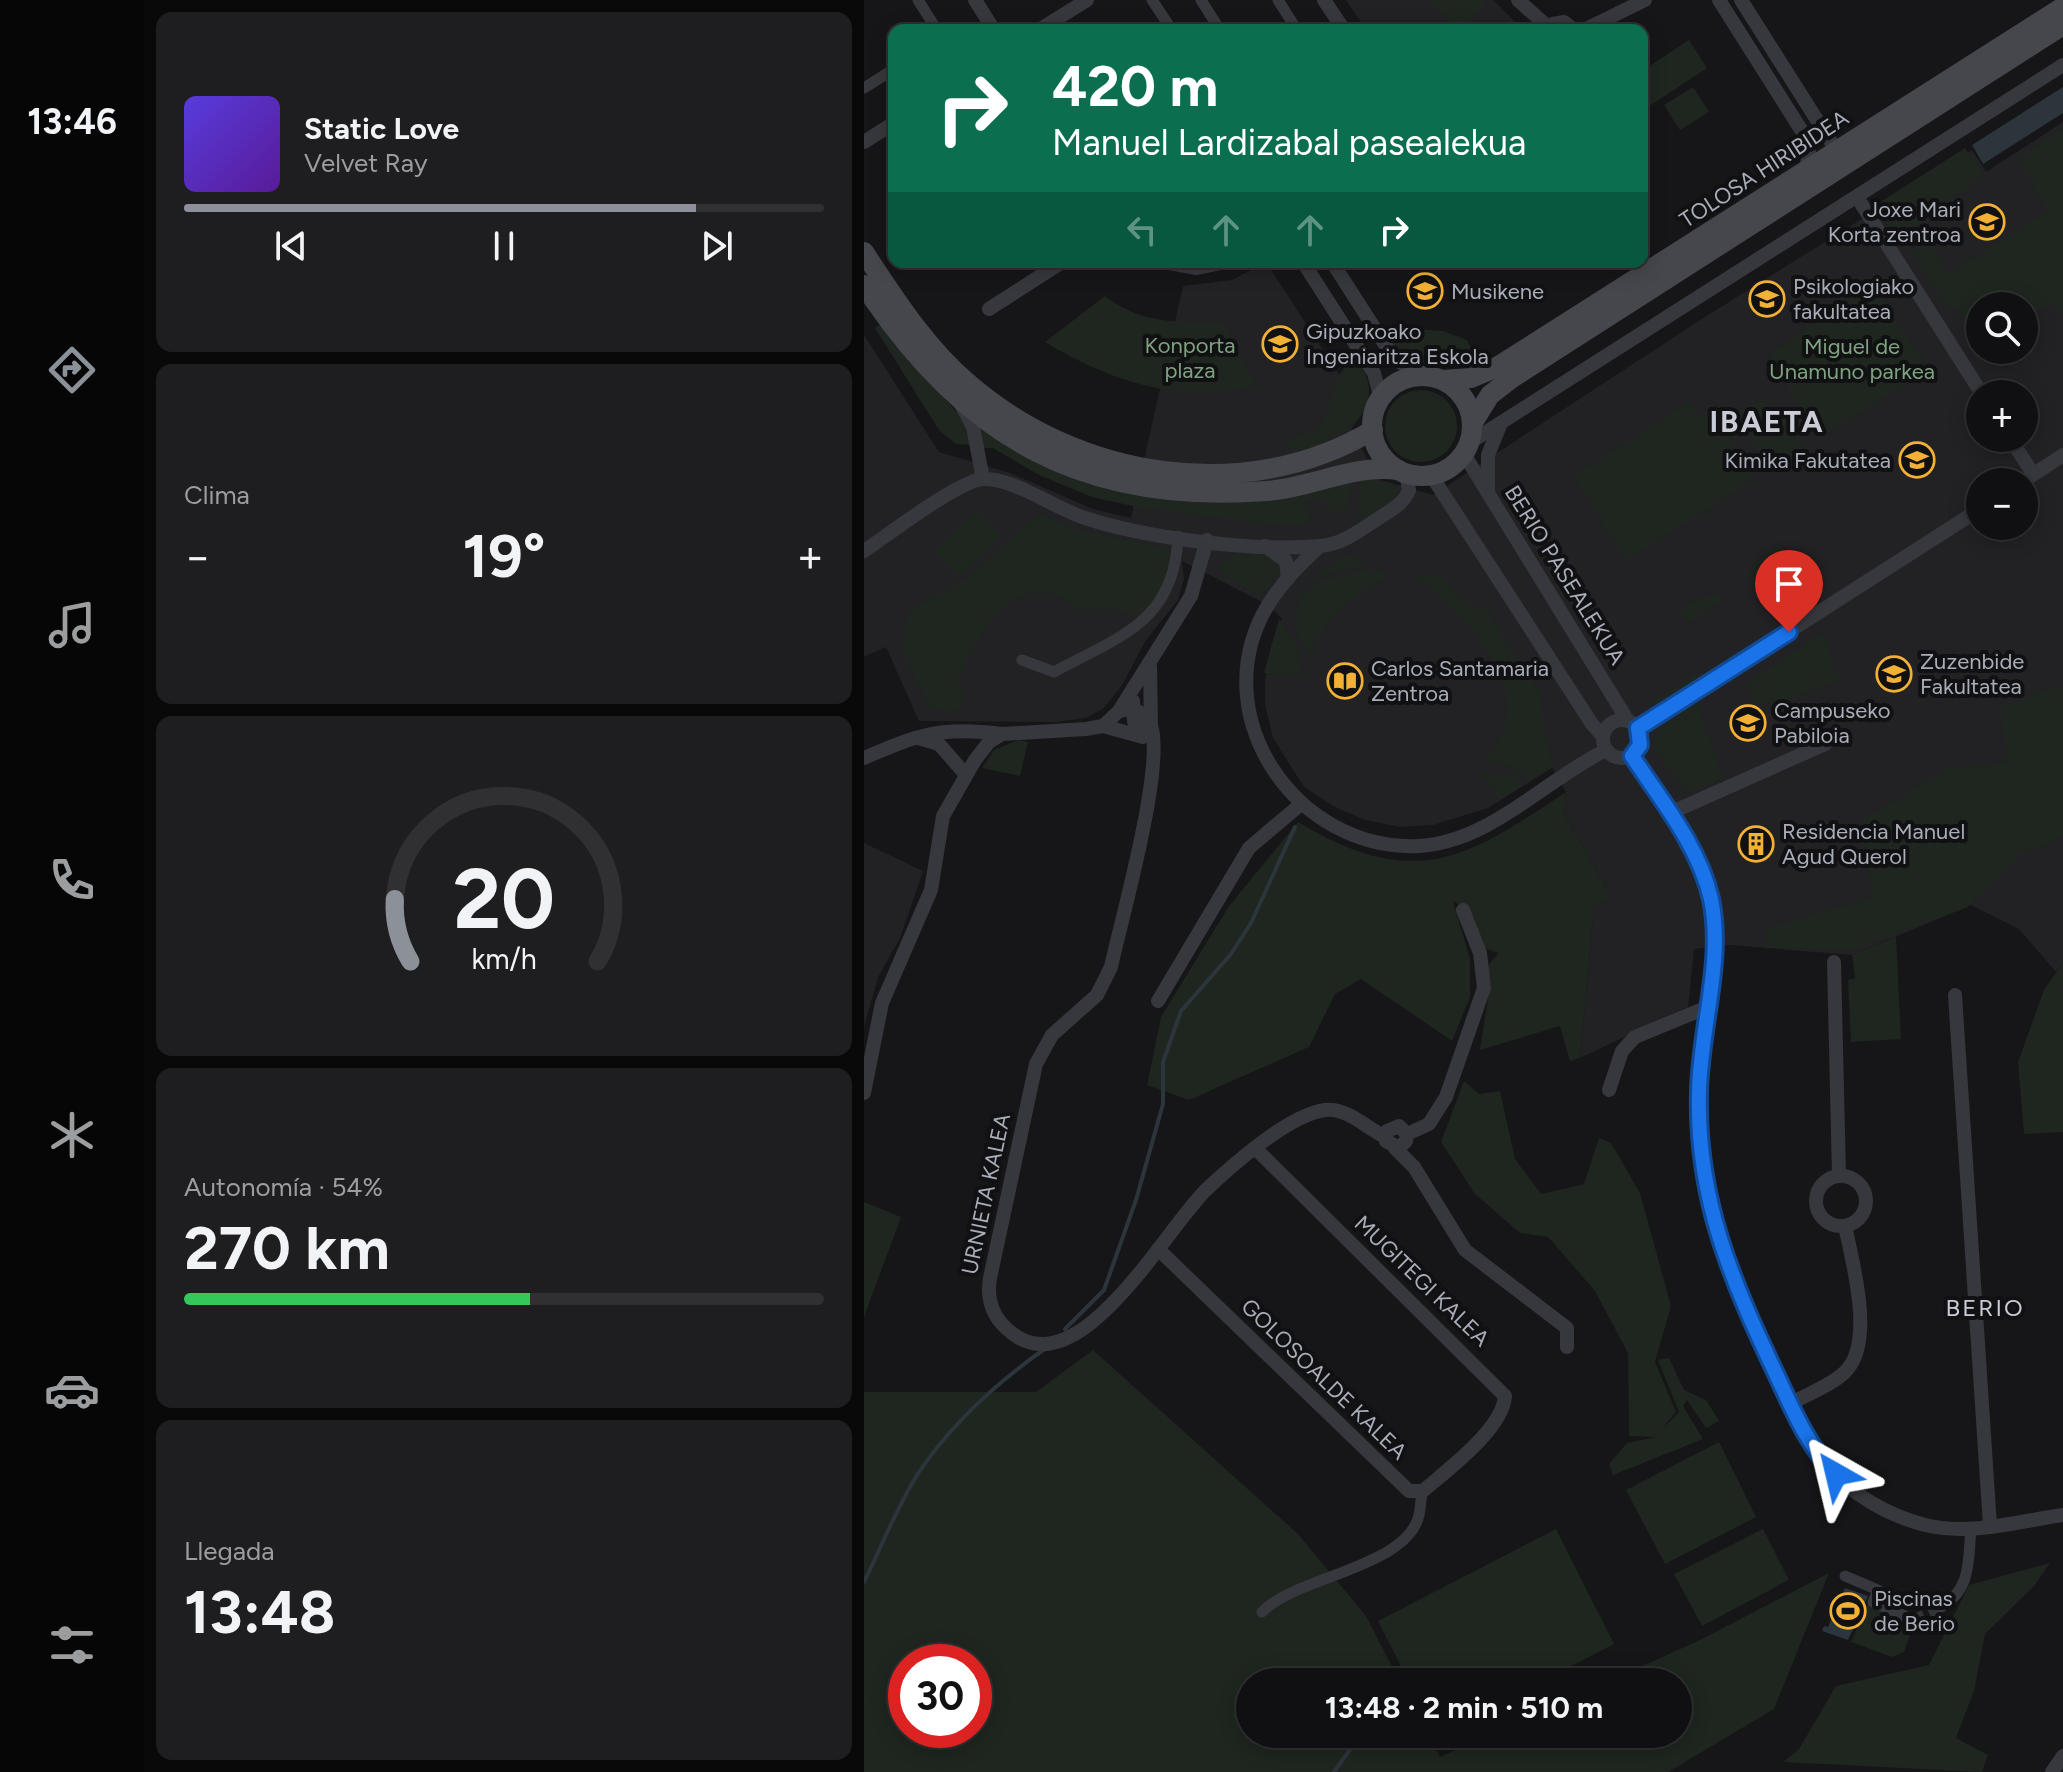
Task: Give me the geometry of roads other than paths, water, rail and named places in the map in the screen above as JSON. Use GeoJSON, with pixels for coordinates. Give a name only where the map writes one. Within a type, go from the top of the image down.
{"type":"FeatureCollection","features":[{"type":"Feature","properties":{"kind":"main road","name":"TOLOSA HIRIBIDEA"},"geometry":{"type":"LineString","coordinates":[[1443,380],[1471,378],[1497,367],[2063,7]]}},
{"type":"Feature","properties":{"kind":"main road","name":"TOLOSA HIRIBIDEA"},"geometry":{"type":"LineString","coordinates":[[1468,441],[1490,395],[1512,378],[2063,25]]}},
{"type":"Feature","properties":{"kind":"main road"},"geometry":{"type":"LineString","coordinates":[[864,252],[899,306],[964,380],[1028,426],[1078,450],[1157,471],[1231,473],[1271,470],[1315,459],[1373,430]]}},
{"type":"Feature","properties":{"kind":"main road"},"geometry":{"type":"LineString","coordinates":[[864,285],[920,363],[982,419],[1046,457],[1110,481],[1155,490],[1231,494],[1275,491],[1363,470],[1431,475],[1455,464],[1468,441],[1461,394],[1443,380],[1420,376],[1402,380],[1381,399],[1373,430],[1381,455],[1402,472]]}},
{"type":"Feature","properties":{"kind":"street"},"geometry":{"type":"LineString","coordinates":[[918,0],[933,24]]}},
{"type":"Feature","properties":{"kind":"street"},"geometry":{"type":"LineString","coordinates":[[975,0],[990,24]]}},
{"type":"Feature","properties":{"kind":"street"},"geometry":{"type":"LineString","coordinates":[[1049,24],[1087,0]]}},
{"type":"Feature","properties":{"kind":"street"},"geometry":{"type":"LineString","coordinates":[[1152,0],[1168,24]]}},
{"type":"Feature","properties":{"kind":"street"},"geometry":{"type":"LineString","coordinates":[[1201,0],[1216,24]]}},
{"type":"Feature","properties":{"kind":"street"},"geometry":{"type":"LineString","coordinates":[[1278,0],[1293,24]]}},
{"type":"Feature","properties":{"kind":"street"},"geometry":{"type":"LineString","coordinates":[[1324,0],[1340,24]]}},
{"type":"Feature","properties":{"kind":"street"},"geometry":{"type":"LineString","coordinates":[[1518,0],[1543,24]]}},
{"type":"Feature","properties":{"kind":"street"},"geometry":{"type":"LineString","coordinates":[[1596,24],[1645,0]]}},
{"type":"Feature","properties":{"kind":"street"},"geometry":{"type":"LineString","coordinates":[[1719,0],[1805,136],[1809,153],[1806,170]]}},
{"type":"Feature","properties":{"kind":"street"},"geometry":{"type":"LineString","coordinates":[[1741,0],[1836,150]]}},
{"type":"Feature","properties":{"kind":"street"},"geometry":{"type":"LineString","coordinates":[[1468,441],[1501,423],[2063,65]]}},
{"type":"Feature","properties":{"kind":"street"},"geometry":{"type":"LineString","coordinates":[[864,88],[888,73]]}},
{"type":"Feature","properties":{"kind":"street"},"geometry":{"type":"LineString","coordinates":[[864,142],[888,127]]}},
{"type":"Feature","properties":{"kind":"street"},"geometry":{"type":"LineString","coordinates":[[1857,197],[1973,380]]}},
{"type":"Feature","properties":{"kind":"street"},"geometry":{"type":"LineString","coordinates":[[989,309],[1053,268]]}},
{"type":"Feature","properties":{"kind":"street"},"geometry":{"type":"LineString","coordinates":[[1307,268],[1374,373],[1381,399]]}},
{"type":"Feature","properties":{"kind":"street"},"geometry":{"type":"LineString","coordinates":[[1336,268],[1393,357],[1420,376]]}},
{"type":"Feature","properties":{"kind":"street"},"geometry":{"type":"LineString","coordinates":[[959,400],[973,427],[983,479]]}},
{"type":"Feature","properties":{"kind":"street"},"geometry":{"type":"LineString","coordinates":[[1489,498],[1488,455],[1501,423]]}},
{"type":"Feature","properties":{"kind":"street","name":"BERIO PASEALEKUA"},"geometry":{"type":"LineString","coordinates":[[1468,441],[1489,498],[1633,724]]}},
{"type":"Feature","properties":{"kind":"street"},"geometry":{"type":"LineString","coordinates":[[2038,471],[2063,455]]}},
{"type":"Feature","properties":{"kind":"street"},"geometry":{"type":"LineString","coordinates":[[864,551],[947,497],[983,479],[1002,481],[1087,519],[1207,540],[1265,546],[1320,546],[1350,536],[1401,503],[1409,490],[1402,472]]}},
{"type":"Feature","properties":{"kind":"street"},"geometry":{"type":"LineString","coordinates":[[1431,475],[1602,735],[1606,750],[1615,758],[1632,756],[1640,745],[1633,724]]}},
{"type":"Feature","properties":{"kind":"street"},"geometry":{"type":"LineString","coordinates":[[1602,735],[1612,722],[1633,724],[1966,518]]}},
{"type":"Feature","properties":{"kind":"street"},"geometry":{"type":"LineString","coordinates":[[1022,660],[1054,672],[1137,625],[1166,595],[1174,577],[1178,536]]}},
{"type":"Feature","properties":{"kind":"street"},"geometry":{"type":"LineString","coordinates":[[1103,726],[1125,710],[1191,596],[1207,540]]}},
{"type":"Feature","properties":{"kind":"street"},"geometry":{"type":"LineString","coordinates":[[1265,546],[1286,561],[1288,579]]}},
{"type":"Feature","properties":{"kind":"street"},"geometry":{"type":"LineString","coordinates":[[1320,546],[1288,579],[1263,616],[1250,657],[1248,690],[1253,722],[1265,757],[1301,804],[1328,824],[1375,842],[1398,846],[1442,842],[1477,829],[1606,750]]}},
{"type":"Feature","properties":{"kind":"street"},"geometry":{"type":"LineString","coordinates":[[1146,729],[1150,665]]}},
{"type":"Feature","properties":{"kind":"street"},"geometry":{"type":"LineString","coordinates":[[1125,710],[1146,729]]}},
{"type":"Feature","properties":{"kind":"street"},"geometry":{"type":"LineString","coordinates":[[864,758],[913,737],[958,729],[1002,734],[1062,733],[1103,726],[1146,729]]}},
{"type":"Feature","properties":{"kind":"street","name":"URNIETA KALEA"},"geometry":{"type":"LineString","coordinates":[[1146,729],[1153,759],[1111,967],[1097,995],[1052,1035],[1036,1064],[990,1278],[990,1300],[1007,1330],[1030,1341],[1050,1342],[1070,1336],[1118,1301],[1206,1189],[1255,1148],[1308,1115],[1328,1109],[1347,1113],[1390,1142]]}},
{"type":"Feature","properties":{"kind":"street"},"geometry":{"type":"LineString","coordinates":[[864,1093],[882,1003],[892,974],[922,917],[931,890],[943,816],[989,742],[1002,734]]}},
{"type":"Feature","properties":{"kind":"street"},"geometry":{"type":"LineString","coordinates":[[913,737],[939,744],[966,775]]}},
{"type":"Feature","properties":{"kind":"street"},"geometry":{"type":"LineString","coordinates":[[1670,813],[1825,744]]}},
{"type":"Feature","properties":{"kind":"street"},"geometry":{"type":"LineString","coordinates":[[1632,756],[1696,857],[1711,901],[1715,933],[1699,1090],[1700,1155],[1715,1230],[1732,1280],[1790,1404],[1829,1468],[1870,1501],[1927,1526],[1971,1528],[2063,1515]]}},
{"type":"Feature","properties":{"kind":"street"},"geometry":{"type":"LineString","coordinates":[[1158,1001],[1249,848],[1301,804]]}},
{"type":"Feature","properties":{"kind":"street"},"geometry":{"type":"LineString","coordinates":[[1390,1142],[1404,1144],[1407,1134],[1429,1124],[1446,1097],[1484,988],[1480,953],[1463,910]]}},
{"type":"Feature","properties":{"kind":"street"},"geometry":{"type":"LineString","coordinates":[[1834,962],[1839,1176]]}},
{"type":"Feature","properties":{"kind":"street"},"geometry":{"type":"LineString","coordinates":[[1955,995],[1990,1526]]}},
{"type":"Feature","properties":{"kind":"street"},"geometry":{"type":"LineString","coordinates":[[1609,1090],[1622,1051],[1635,1037],[1708,1007]]}},
{"type":"Feature","properties":{"kind":"street"},"geometry":{"type":"LineString","coordinates":[[1390,1142],[1414,1167],[1465,1250],[1567,1328],[1567,1347]]}},
{"type":"Feature","properties":{"kind":"street","name":"MUGITEGI KALEA"},"geometry":{"type":"LineString","coordinates":[[1255,1148],[1505,1396],[1504,1410],[1466,1454],[1423,1491]]}},
{"type":"Feature","properties":{"kind":"street"},"geometry":{"type":"LineString","coordinates":[[1839,1176],[1851,1178],[1860,1185],[1866,1198],[1863,1214],[1845,1226],[1829,1224],[1822,1218],[1816,1202],[1820,1187],[1839,1176]]}},
{"type":"Feature","properties":{"kind":"street"},"geometry":{"type":"LineString","coordinates":[[1790,1404],[1844,1373],[1858,1354],[1861,1326],[1845,1226]]}},
{"type":"Feature","properties":{"kind":"street","name":"GOLOSOALDE KALEA"},"geometry":{"type":"LineString","coordinates":[[1158,1249],[1398,1482],[1409,1491],[1423,1491]]}},
{"type":"Feature","properties":{"kind":"street"},"geometry":{"type":"LineString","coordinates":[[1262,1612],[1284,1594],[1338,1576],[1409,1534],[1420,1515],[1423,1491]]}},
{"type":"Feature","properties":{"kind":"street"},"geometry":{"type":"LineString","coordinates":[[1941,1607],[1957,1598],[1966,1583],[1971,1528]]}},
{"type":"Feature","properties":{"kind":"street"},"geometry":{"type":"LineString","coordinates":[[1845,1576],[1878,1590],[1873,1602],[1914,1620]]}},
{"type":"Feature","properties":{"kind":"street"},"geometry":{"type":"LineString","coordinates":[[2052,1772],[2063,1756]]}},
{"type":"Feature","properties":{"kind":"waterway"},"geometry":{"type":"LineString","coordinates":[[1065,1329],[1104,1290],[1136,1200],[1163,1104],[1163,1062],[1181,1011],[1231,954],[1251,923],[1295,827]]}},
{"type":"Feature","properties":{"kind":"waterway"},"geometry":{"type":"LineString","coordinates":[[864,1582],[904,1498],[932,1454],[976,1404],[1046,1348]]}},
{"type":"Feature","properties":{"kind":"waterway"},"geometry":{"type":"LineString","coordinates":[[1334,1772],[1351,1748]]}},
{"type":"Feature","properties":{"kind":"tunnel"},"geometry":{"type":"LineString","coordinates":[[1914,1620],[1941,1607]]}},
{"type":"Feature","properties":{"kind":"place","name":"Joxe Mari Korta zentroa"},"geometry":{"type":"Point","coordinates":[1987,222]}},
{"type":"Feature","properties":{"kind":"place","name":"Musikene"},"geometry":{"type":"Point","coordinates":[1425,291]}},
{"type":"Feature","properties":{"kind":"place","name":"Psikologiako fakultatea"},"geometry":{"type":"Point","coordinates":[1767,299]}},
{"type":"Feature","properties":{"kind":"place","name":"Gipuzkoako Ingeniaritza Eskola"},"geometry":{"type":"Point","coordinates":[1280,344]}},
{"type":"Feature","properties":{"kind":"place","name":"Kimika Fakutatea"},"geometry":{"type":"Point","coordinates":[1917,460]}},
{"type":"Feature","properties":{"kind":"place","name":"Zuzenbide Fakultatea"},"geometry":{"type":"Point","coordinates":[1894,674]}},
{"type":"Feature","properties":{"kind":"place","name":"Carlos Santamaria Zentroa"},"geometry":{"type":"Point","coordinates":[1345,681]}},
{"type":"Feature","properties":{"kind":"place","name":"Campuseko Pabiloia"},"geometry":{"type":"Point","coordinates":[1748,723]}},
{"type":"Feature","properties":{"kind":"place","name":"Residencia Manuel Agud Querol"},"geometry":{"type":"Point","coordinates":[1756,844]}},
{"type":"Feature","properties":{"kind":"place","name":"Piscinas de Berio"},"geometry":{"type":"Point","coordinates":[1848,1611]}},
{"type":"Feature","properties":{"kind":"district","name":"IBAETA"},"geometry":{"type":"Point","coordinates":[1767,421]}},
{"type":"Feature","properties":{"kind":"district","name":"BERIO"},"geometry":{"type":"Point","coordinates":[1985,1307]}},
{"type":"Feature","properties":{"kind":"park label","name":"Konporta plaza"},"geometry":{"type":"Point","coordinates":[1190,358]}},
{"type":"Feature","properties":{"kind":"park label","name":"Miguel de Unamuno parkea"},"geometry":{"type":"Point","coordinates":[1852,358]}}]}
